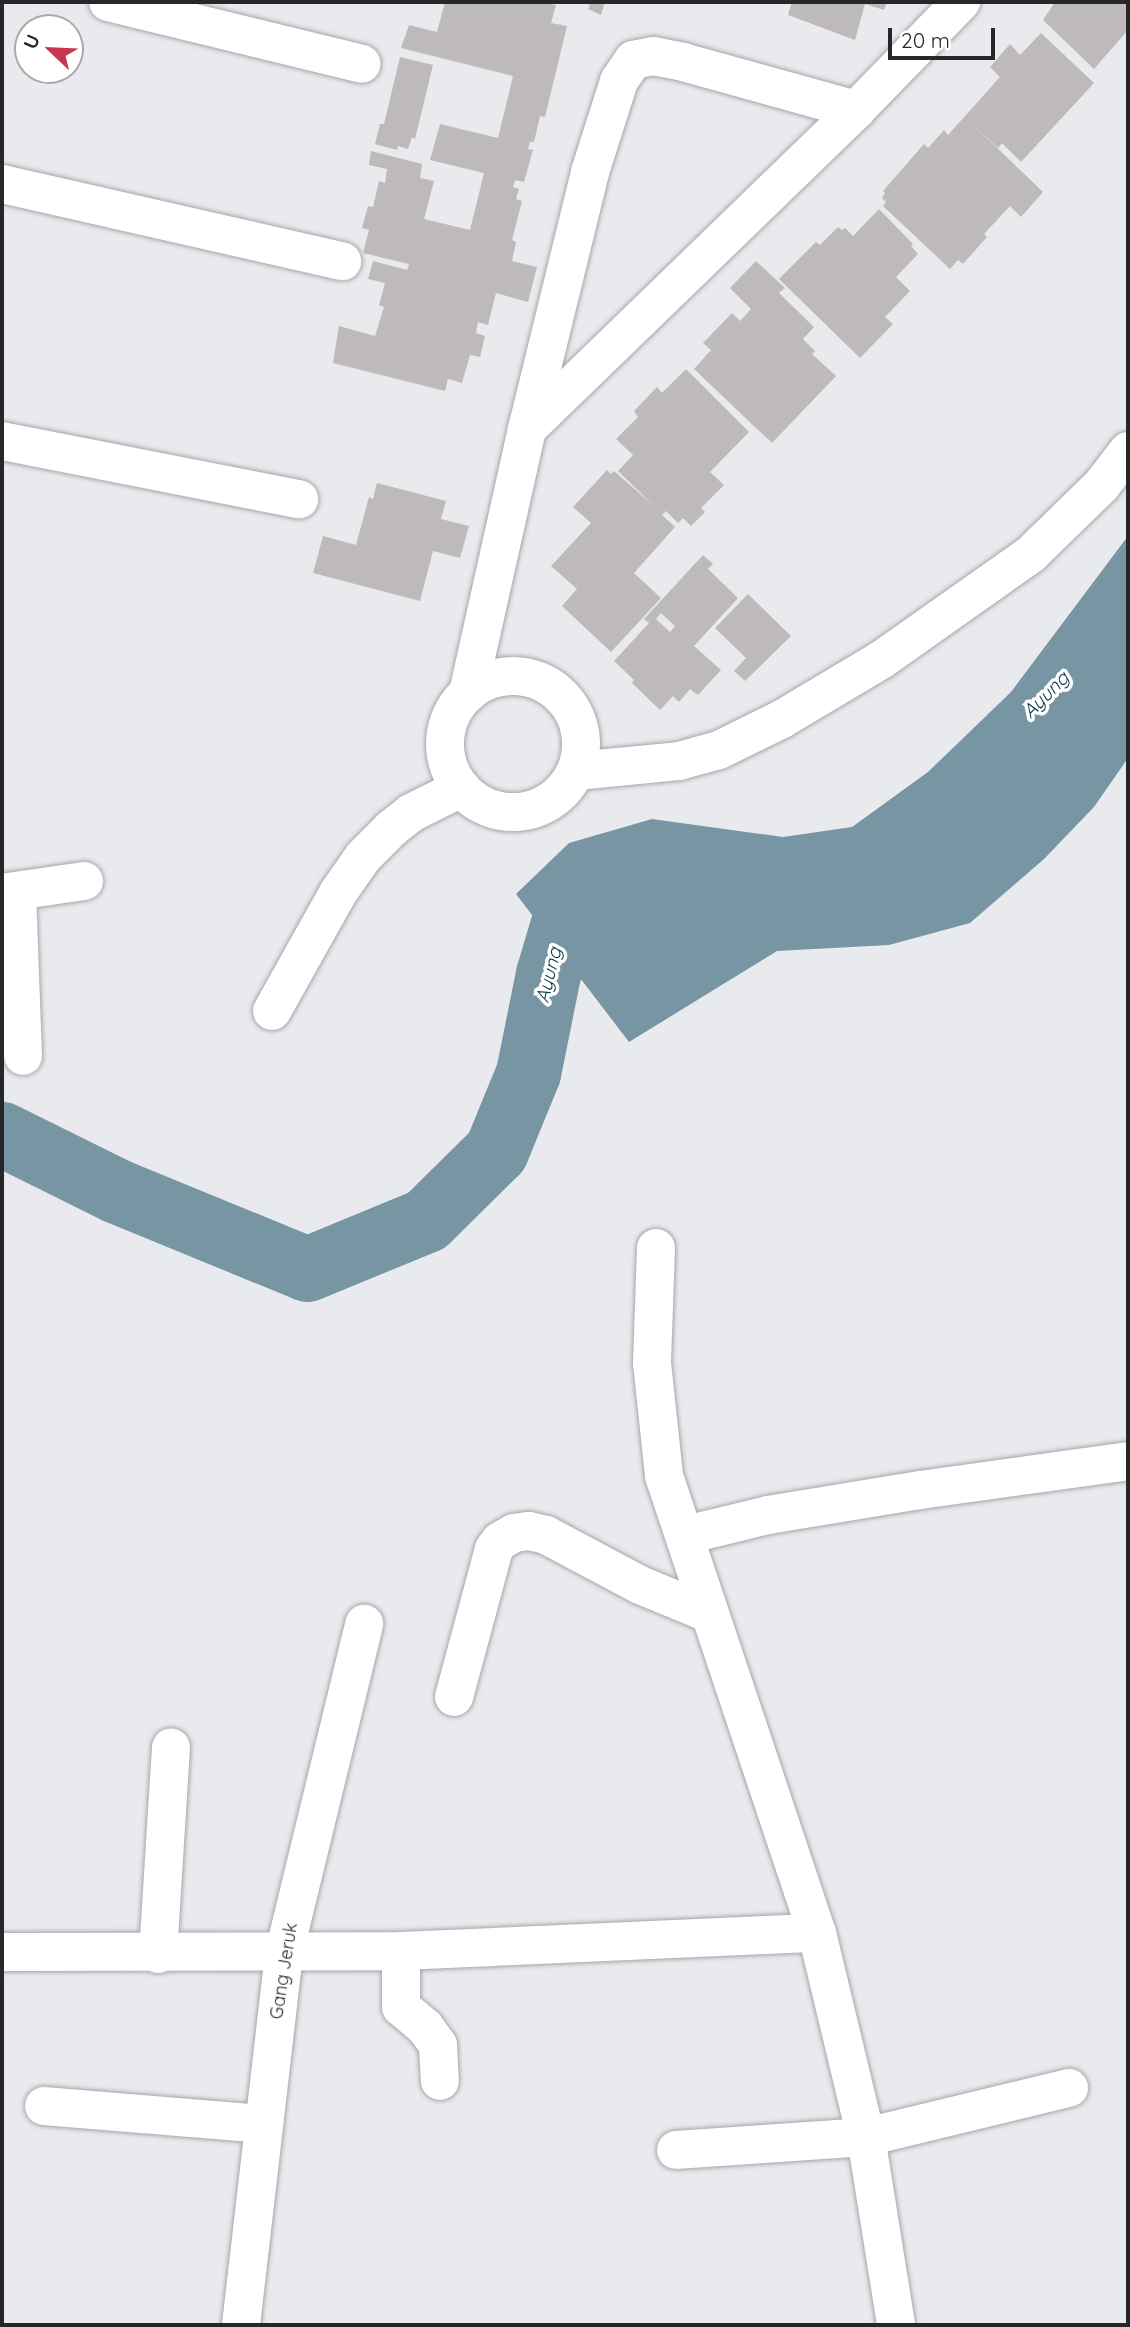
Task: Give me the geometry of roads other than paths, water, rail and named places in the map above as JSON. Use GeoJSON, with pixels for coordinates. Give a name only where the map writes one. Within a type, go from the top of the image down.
{"type":"FeatureCollection","features":[{"type":"Feature","properties":{"kind":"street"},"geometry":{"type":"LineString","coordinates":[[108,2],[362,64]]}},
{"type":"Feature","properties":{"kind":"street"},"geometry":{"type":"LineString","coordinates":[[527,429],[856,110],[961,2]]}},
{"type":"Feature","properties":{"kind":"street"},"geometry":{"type":"LineString","coordinates":[[468,693],[527,429],[590,172],[620,81],[633,60],[653,56],[683,62],[856,110]]}},
{"type":"Feature","properties":{"kind":"street"},"geometry":{"type":"LineString","coordinates":[[2,184],[342,261]]}},
{"type":"Feature","properties":{"kind":"street"},"geometry":{"type":"LineString","coordinates":[[2,441],[299,499]]}},
{"type":"Feature","properties":{"kind":"street"},"geometry":{"type":"LineString","coordinates":[[576,771],[679,761],[719,750],[782,719],[881,660],[1031,554],[1101,486],[1128,450]]}},
{"type":"Feature","properties":{"kind":"street"},"geometry":{"type":"LineString","coordinates":[[505,676],[525,677],[545,683],[561,695],[573,711],[580,731],[581,751],[576,771],[565,788],[550,802],[533,810],[493,810],[475,801],[461,788],[448,765],[445,739],[452,714],[468,693],[485,682],[505,676]]}},
{"type":"Feature","properties":{"kind":"street"},"geometry":{"type":"LineString","coordinates":[[272,1011],[338,893],[363,857],[411,813],[461,788]]}},
{"type":"Feature","properties":{"kind":"street"},"geometry":{"type":"LineString","coordinates":[[23,1056],[9,892],[84,881]]}},
{"type":"Feature","properties":{"kind":"street"},"geometry":{"type":"LineString","coordinates":[[656,1248],[652,1363],[664,1476],[686,1535],[708,1613],[734,1679],[817,1933],[866,2137],[896,2325]]}},
{"type":"Feature","properties":{"kind":"street"},"geometry":{"type":"LineString","coordinates":[[686,1535],[768,1516],[920,1490],[1128,1461]]}},
{"type":"Feature","properties":{"kind":"street"},"geometry":{"type":"LineString","coordinates":[[454,1697],[494,1549],[500,1541],[514,1533],[529,1531],[546,1535],[640,1586],[708,1613]]}},
{"type":"Feature","properties":{"kind":"street","name":"Gang Jeruk"},"geometry":{"type":"LineString","coordinates":[[241,2325],[284,1954],[363,1624]]}},
{"type":"Feature","properties":{"kind":"street"},"geometry":{"type":"LineString","coordinates":[[158,1954],[171,1747]]}},
{"type":"Feature","properties":{"kind":"street"},"geometry":{"type":"LineString","coordinates":[[2,1952],[284,1954],[817,1933]]}},
{"type":"Feature","properties":{"kind":"street"},"geometry":{"type":"LineString","coordinates":[[401,1951],[401,2007],[425,2027],[438,2045],[440,2081]]}},
{"type":"Feature","properties":{"kind":"street"},"geometry":{"type":"LineString","coordinates":[[676,2150],[866,2137],[1069,2088]]}},
{"type":"Feature","properties":{"kind":"street"},"geometry":{"type":"LineString","coordinates":[[44,2106],[264,2124]]}},
{"type":"Feature","properties":{"kind":"water"},"geometry":{"type":"Polygon","coordinates":[[[1128,536],[1128,758],[1094,807],[1044,859],[970,923],[889,945],[777,951],[629,1042],[516,894],[569,843],[652,819],[783,837],[852,827],[928,772],[1011,692],[1128,536]]]}},
{"type":"Feature","properties":{"kind":"waterway","name":"Ayung"},"geometry":{"type":"LineString","coordinates":[[2,1134],[117,1191],[307,1269],[426,1220],[496,1151],[528,1073],[548,974],[575,883],[597,876]]}}]}
